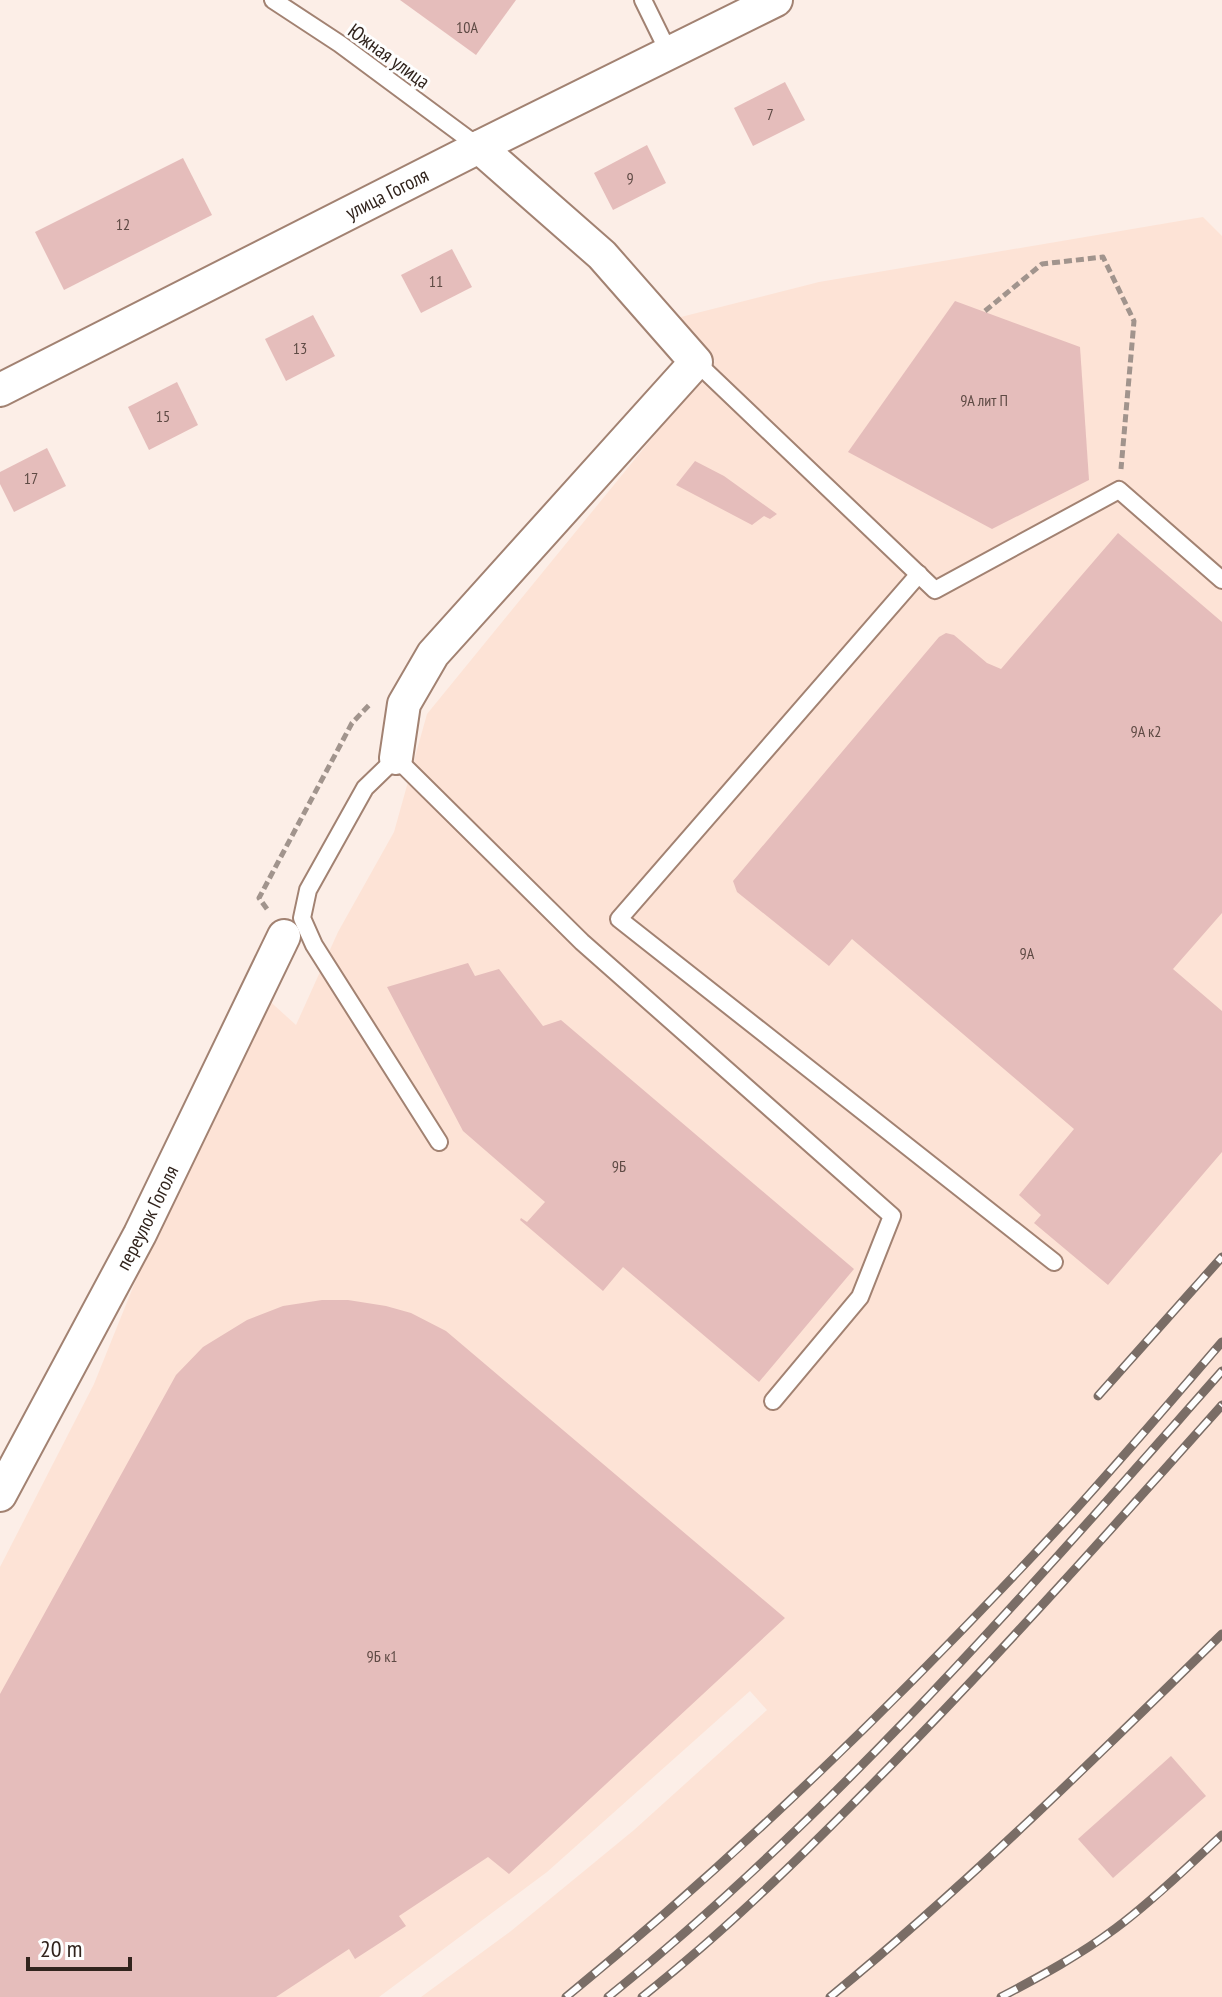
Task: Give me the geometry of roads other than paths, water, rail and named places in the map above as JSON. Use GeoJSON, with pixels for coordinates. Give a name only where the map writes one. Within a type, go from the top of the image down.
{"type":"FeatureCollection","features":[{"type":"Feature","properties":{"kind":"street","name":"улица Гоголя"},"geometry":{"type":"LineString","coordinates":[[0,390],[776,0]]}},
{"type":"Feature","properties":{"kind":"street"},"geometry":{"type":"LineString","coordinates":[[396,758],[404,704],[433,654],[696,362],[602,255],[479,147]]}},
{"type":"Feature","properties":{"kind":"street","name":"переулок Гоголя"},"geometry":{"type":"LineString","coordinates":[[0,1495],[140,1234],[284,936]]}},
{"type":"Feature","properties":{"kind":"lane","name":"Южная улица"},"geometry":{"type":"LineString","coordinates":[[273,0],[340,44],[479,147]]}},
{"type":"Feature","properties":{"kind":"lane"},"geometry":{"type":"LineString","coordinates":[[643,0],[669,53]]}},
{"type":"Feature","properties":{"kind":"lane"},"geometry":{"type":"LineString","coordinates":[[696,362],[935,590],[1119,490],[1222,580]]}},
{"type":"Feature","properties":{"kind":"lane"},"geometry":{"type":"LineString","coordinates":[[919,574],[619,919],[1054,1262]]}},
{"type":"Feature","properties":{"kind":"lane"},"geometry":{"type":"LineString","coordinates":[[439,1142],[314,945],[302,918],[308,890],[365,788],[396,758],[582,942],[892,1216],[860,1297],[773,1401]]}},
{"type":"Feature","properties":{"kind":"railway"},"geometry":{"type":"LineString","coordinates":[[1098,1396],[1222,1257]]}},
{"type":"Feature","properties":{"kind":"railway"},"geometry":{"type":"LineString","coordinates":[[566,1997],[698,1885],[886,1707],[1066,1520],[1222,1342]]}},
{"type":"Feature","properties":{"kind":"railway"},"geometry":{"type":"LineString","coordinates":[[608,1997],[692,1926],[851,1776],[1003,1617],[1222,1371]]}},
{"type":"Feature","properties":{"kind":"railway"},"geometry":{"type":"LineString","coordinates":[[642,1997],[742,1911],[899,1757],[1022,1627],[1222,1405]]}},
{"type":"Feature","properties":{"kind":"railway"},"geometry":{"type":"LineString","coordinates":[[830,1997],[981,1865],[1222,1634]]}},
{"type":"Feature","properties":{"kind":"railway"},"geometry":{"type":"LineString","coordinates":[[1001,1997],[1074,1956],[1116,1928],[1222,1835]]}}]}
